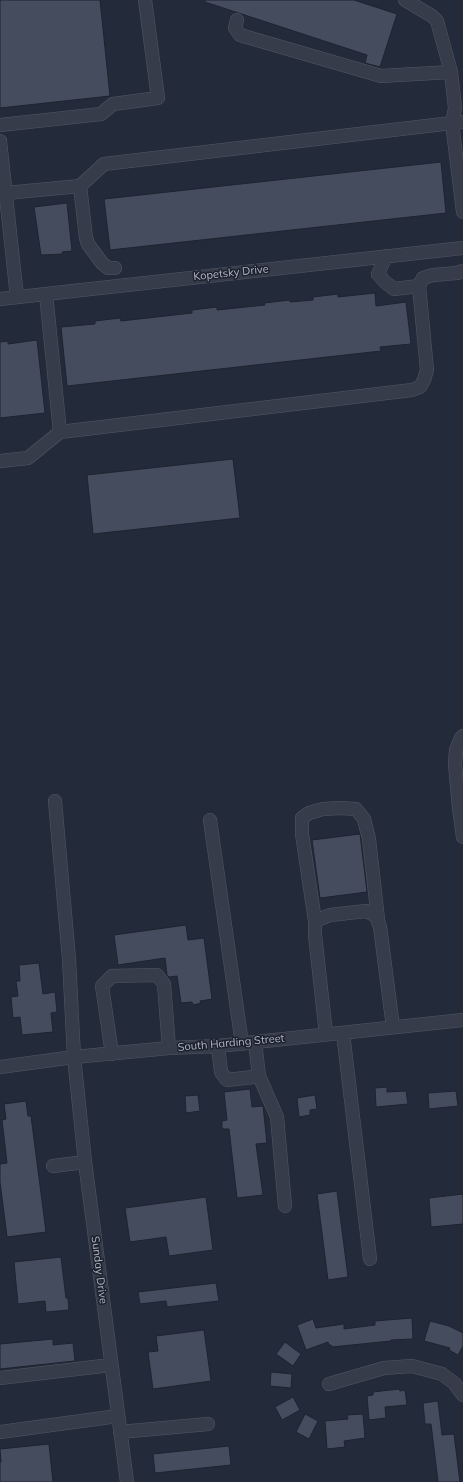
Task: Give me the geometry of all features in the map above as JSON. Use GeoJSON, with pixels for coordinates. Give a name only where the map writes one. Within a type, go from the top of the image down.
{"type":"FeatureCollection","features":[{"type":"Feature","properties":{"kind":"street"},"geometry":{"type":"LineString","coordinates":[[0,125],[101,114],[113,104],[158,98],[145,0]]}},
{"type":"Feature","properties":{"kind":"street"},"geometry":{"type":"LineString","coordinates":[[405,0],[432,16],[437,21],[451,72],[458,123],[463,212]]}},
{"type":"Feature","properties":{"kind":"street"},"geometry":{"type":"LineString","coordinates":[[237,20],[235,28],[240,35],[381,76],[451,72]]}},
{"type":"Feature","properties":{"kind":"street"},"geometry":{"type":"LineString","coordinates":[[6,193],[80,186],[104,164],[458,123]]}},
{"type":"Feature","properties":{"kind":"street"},"geometry":{"type":"LineString","coordinates":[[0,141],[1,167],[6,193],[17,297]]}},
{"type":"Feature","properties":{"kind":"street"},"geometry":{"type":"LineString","coordinates":[[80,186],[88,244],[102,263],[108,268],[115,268]]}},
{"type":"Feature","properties":{"kind":"street","name":"Kopetsky Drive"},"geometry":{"type":"LineString","coordinates":[[0,299],[463,248]]}},
{"type":"Feature","properties":{"kind":"street"},"geometry":{"type":"LineString","coordinates":[[386,256],[378,274],[385,282],[394,289],[419,286]]}},
{"type":"Feature","properties":{"kind":"street"},"geometry":{"type":"LineString","coordinates":[[0,461],[28,458],[60,432],[412,390],[420,387],[427,370],[419,286],[423,278],[433,275],[458,273],[463,270]]}},
{"type":"Feature","properties":{"kind":"street"},"geometry":{"type":"LineString","coordinates":[[46,294],[60,432]]}},
{"type":"Feature","properties":{"kind":"street"},"geometry":{"type":"LineString","coordinates":[[463,736],[456,750],[455,764],[463,837]]}},
{"type":"Feature","properties":{"kind":"street","name":"Sunday Drive"},"geometry":{"type":"LineString","coordinates":[[55,801],[69,959],[74,1057],[85,1162],[127,1482]]}},
{"type":"Feature","properties":{"kind":"street"},"geometry":{"type":"LineString","coordinates":[[326,1034],[314,935],[315,921],[302,834],[302,818],[309,813],[323,809],[356,809],[364,820],[369,839],[378,919],[393,1027]]}},
{"type":"Feature","properties":{"kind":"street"},"geometry":{"type":"LineString","coordinates":[[210,820],[242,1044]]}},
{"type":"Feature","properties":{"kind":"street"},"geometry":{"type":"LineString","coordinates":[[315,921],[330,916],[366,911],[376,916],[378,919]]}},
{"type":"Feature","properties":{"kind":"street"},"geometry":{"type":"LineString","coordinates":[[112,1054],[102,986],[112,976],[157,975],[164,984],[170,1048]]}},
{"type":"Feature","properties":{"kind":"street","name":"South Harding Street"},"geometry":{"type":"LineString","coordinates":[[0,1067],[74,1057],[170,1048],[242,1044],[463,1020]]}},
{"type":"Feature","properties":{"kind":"street"},"geometry":{"type":"LineString","coordinates":[[343,1033],[370,1259]]}},
{"type":"Feature","properties":{"kind":"street"},"geometry":{"type":"LineString","coordinates":[[255,1042],[259,1076],[277,1117],[285,1206]]}},
{"type":"Feature","properties":{"kind":"street"},"geometry":{"type":"LineString","coordinates":[[218,1046],[221,1072],[227,1080],[259,1076]]}},
{"type":"Feature","properties":{"kind":"street"},"geometry":{"type":"LineString","coordinates":[[53,1166],[85,1162]]}},
{"type":"Feature","properties":{"kind":"street"},"geometry":{"type":"LineString","coordinates":[[0,1378],[111,1365]]}},
{"type":"Feature","properties":{"kind":"street"},"geometry":{"type":"LineString","coordinates":[[329,1384],[384,1368],[412,1366],[442,1374],[454,1384],[463,1395]]}},
{"type":"Feature","properties":{"kind":"street"},"geometry":{"type":"LineString","coordinates":[[0,1432],[118,1416]]}},
{"type":"Feature","properties":{"kind":"street"},"geometry":{"type":"LineString","coordinates":[[120,1432],[208,1424]]}},
{"type":"Feature","properties":{"kind":"building"},"geometry":{"type":"Polygon","coordinates":[[[0,0],[100,0],[110,96],[0,108],[0,0]]]}},
{"type":"Feature","properties":{"kind":"building"},"geometry":{"type":"Polygon","coordinates":[[[205,0],[354,0],[397,14],[380,67],[365,63],[367,55],[205,2],[205,0]]]}},
{"type":"Feature","properties":{"kind":"building"},"geometry":{"type":"Polygon","coordinates":[[[441,162],[446,213],[110,250],[104,199],[441,162]]]}},
{"type":"Feature","properties":{"kind":"building"},"geometry":{"type":"Polygon","coordinates":[[[67,203],[72,251],[62,252],[63,254],[41,255],[34,207],[67,203]]]}},
{"type":"Feature","properties":{"kind":"building"},"geometry":{"type":"Polygon","coordinates":[[[375,293],[376,306],[406,302],[411,344],[380,347],[381,351],[67,386],[61,327],[95,324],[95,321],[120,318],[121,321],[192,313],[192,310],[217,307],[217,310],[265,305],[264,303],[290,300],[290,302],[313,300],[313,297],[338,294],[338,297],[375,293]]]}},
{"type":"Feature","properties":{"kind":"building"},"geometry":{"type":"Polygon","coordinates":[[[37,340],[45,413],[0,418],[0,342],[8,341],[8,344],[37,340]]]}},
{"type":"Feature","properties":{"kind":"building"},"geometry":{"type":"Polygon","coordinates":[[[233,459],[240,518],[93,534],[87,475],[233,459]]]}},
{"type":"Feature","properties":{"kind":"building"},"geometry":{"type":"Polygon","coordinates":[[[360,834],[367,892],[320,898],[312,840],[360,834]]]}},
{"type":"Feature","properties":{"kind":"building"},"geometry":{"type":"Polygon","coordinates":[[[186,925],[188,940],[204,938],[212,999],[200,1001],[201,1003],[193,1005],[192,1002],[181,1003],[177,976],[169,977],[167,975],[165,958],[118,965],[114,935],[186,925]]]}},
{"type":"Feature","properties":{"kind":"building"},"geometry":{"type":"Polygon","coordinates":[[[39,963],[43,994],[55,992],[57,1012],[51,1013],[53,1032],[22,1035],[20,1017],[13,1018],[11,997],[18,996],[16,981],[20,981],[19,965],[39,963]]]}},
{"type":"Feature","properties":{"kind":"building"},"geometry":{"type":"Polygon","coordinates":[[[387,1087],[387,1092],[406,1091],[408,1104],[376,1107],[375,1088],[387,1087]]]}},
{"type":"Feature","properties":{"kind":"building"},"geometry":{"type":"Polygon","coordinates":[[[250,1089],[252,1107],[263,1106],[267,1143],[256,1144],[263,1195],[237,1198],[229,1129],[222,1129],[222,1121],[227,1120],[224,1092],[250,1089]]]}},
{"type":"Feature","properties":{"kind":"building"},"geometry":{"type":"Polygon","coordinates":[[[456,1091],[458,1106],[429,1109],[428,1093],[456,1091]]]}},
{"type":"Feature","properties":{"kind":"building"},"geometry":{"type":"Polygon","coordinates":[[[198,1095],[200,1111],[186,1113],[185,1096],[198,1095]]]}},
{"type":"Feature","properties":{"kind":"building"},"geometry":{"type":"Polygon","coordinates":[[[315,1095],[317,1109],[310,1110],[310,1115],[299,1117],[297,1098],[315,1095]]]}},
{"type":"Feature","properties":{"kind":"building"},"geometry":{"type":"Polygon","coordinates":[[[26,1101],[28,1116],[31,1116],[46,1232],[7,1237],[0,1182],[0,1164],[7,1163],[2,1120],[6,1119],[4,1104],[26,1101]]]}},
{"type":"Feature","properties":{"kind":"building"},"geometry":{"type":"Polygon","coordinates":[[[337,1191],[348,1277],[328,1280],[317,1194],[337,1191]]]}},
{"type":"Feature","properties":{"kind":"building"},"geometry":{"type":"Polygon","coordinates":[[[463,1194],[463,1224],[431,1227],[429,1198],[463,1194]]]}},
{"type":"Feature","properties":{"kind":"building"},"geometry":{"type":"Polygon","coordinates":[[[206,1197],[213,1250],[169,1256],[166,1237],[130,1242],[125,1208],[206,1197]]]}},
{"type":"Feature","properties":{"kind":"building"},"geometry":{"type":"Polygon","coordinates":[[[61,1257],[69,1310],[46,1312],[45,1301],[18,1304],[14,1262],[61,1257]]]}},
{"type":"Feature","properties":{"kind":"building"},"geometry":{"type":"Polygon","coordinates":[[[216,1283],[219,1301],[167,1307],[166,1301],[140,1304],[138,1292],[216,1283]]]}},
{"type":"Feature","properties":{"kind":"building"},"geometry":{"type":"Polygon","coordinates":[[[412,1318],[413,1339],[332,1347],[328,1342],[306,1350],[297,1325],[313,1319],[316,1328],[344,1324],[344,1329],[375,1325],[375,1321],[412,1318]]]}},
{"type":"Feature","properties":{"kind":"building"},"geometry":{"type":"Polygon","coordinates":[[[430,1321],[449,1326],[463,1333],[463,1346],[458,1355],[449,1350],[450,1348],[424,1341],[430,1321]]]}},
{"type":"Feature","properties":{"kind":"building"},"geometry":{"type":"Polygon","coordinates":[[[204,1330],[211,1381],[153,1389],[148,1352],[158,1351],[156,1336],[204,1330]]]}},
{"type":"Feature","properties":{"kind":"building"},"geometry":{"type":"Polygon","coordinates":[[[53,1339],[53,1345],[73,1343],[75,1361],[0,1369],[0,1344],[53,1339]]]}},
{"type":"Feature","properties":{"kind":"building"},"geometry":{"type":"Polygon","coordinates":[[[285,1342],[301,1354],[293,1366],[276,1354],[285,1342]]]}},
{"type":"Feature","properties":{"kind":"building"},"geometry":{"type":"Polygon","coordinates":[[[271,1372],[292,1374],[291,1388],[270,1386],[271,1372]]]}},
{"type":"Feature","properties":{"kind":"building"},"geometry":{"type":"Polygon","coordinates":[[[399,1389],[400,1391],[405,1390],[407,1405],[385,1407],[386,1418],[369,1420],[367,1396],[373,1395],[373,1392],[399,1389]]]}},
{"type":"Feature","properties":{"kind":"building"},"geometry":{"type":"Polygon","coordinates":[[[293,1397],[300,1410],[282,1420],[275,1407],[293,1397]]]}},
{"type":"Feature","properties":{"kind":"building"},"geometry":{"type":"Polygon","coordinates":[[[438,1401],[442,1435],[454,1434],[460,1482],[438,1482],[431,1424],[425,1424],[423,1403],[438,1401]]]}},
{"type":"Feature","properties":{"kind":"building"},"geometry":{"type":"Polygon","coordinates":[[[305,1414],[318,1421],[309,1439],[296,1432],[305,1414]]]}},
{"type":"Feature","properties":{"kind":"building"},"geometry":{"type":"Polygon","coordinates":[[[363,1414],[365,1438],[344,1441],[345,1447],[327,1449],[325,1421],[348,1419],[347,1415],[363,1414]]]}},
{"type":"Feature","properties":{"kind":"building"},"geometry":{"type":"Polygon","coordinates":[[[49,1444],[53,1482],[0,1482],[0,1449],[49,1444]]]}},
{"type":"Feature","properties":{"kind":"building"},"geometry":{"type":"Polygon","coordinates":[[[229,1446],[231,1465],[155,1473],[153,1454],[229,1446]]]}}]}
